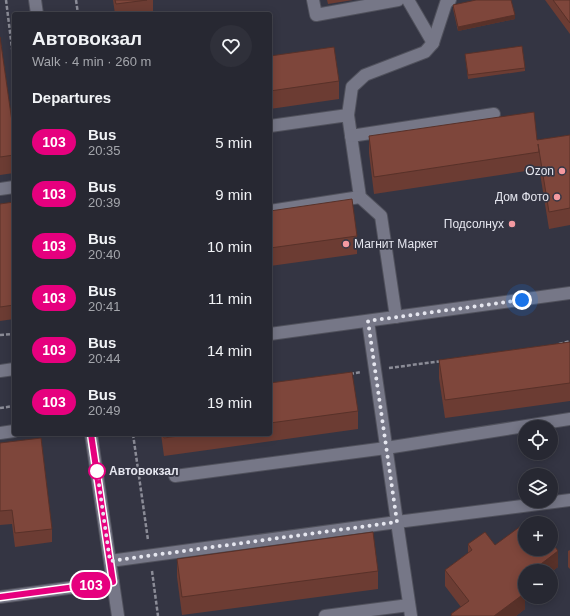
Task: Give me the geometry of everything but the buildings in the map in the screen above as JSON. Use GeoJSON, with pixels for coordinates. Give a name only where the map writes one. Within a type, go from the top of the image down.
{"type":"FeatureCollection","features":[{"type":"Feature","properties":{"kind":"street"},"geometry":{"type":"LineString","coordinates":[[35,0],[36,12]]}},
{"type":"Feature","properties":{"kind":"street"},"geometry":{"type":"LineString","coordinates":[[314,0],[316,15],[398,0]]}},
{"type":"Feature","properties":{"kind":"street"},"geometry":{"type":"LineString","coordinates":[[408,0],[433,43]]}},
{"type":"Feature","properties":{"kind":"street"},"geometry":{"type":"LineString","coordinates":[[396,317],[381,216],[360,198],[348,115],[352,87],[365,75],[425,52],[433,43],[446,3],[450,0]]}},
{"type":"Feature","properties":{"kind":"street"},"geometry":{"type":"LineString","coordinates":[[351,136],[494,114]]}},
{"type":"Feature","properties":{"kind":"street"},"geometry":{"type":"LineString","coordinates":[[272,126],[348,115]]}},
{"type":"Feature","properties":{"kind":"street"},"geometry":{"type":"LineString","coordinates":[[0,189],[12,187]]}},
{"type":"Feature","properties":{"kind":"street"},"geometry":{"type":"LineString","coordinates":[[272,211],[360,198]]}},
{"type":"Feature","properties":{"kind":"street"},"geometry":{"type":"LineString","coordinates":[[272,334],[570,293]]}},
{"type":"Feature","properties":{"kind":"street"},"geometry":{"type":"LineString","coordinates":[[325,616],[410,610],[368,321]]}},
{"type":"Feature","properties":{"kind":"street"},"geometry":{"type":"LineString","coordinates":[[0,370],[12,369]]}},
{"type":"Feature","properties":{"kind":"street"},"geometry":{"type":"LineString","coordinates":[[175,476],[386,448],[570,419]]}},
{"type":"Feature","properties":{"kind":"street"},"geometry":{"type":"LineString","coordinates":[[0,433],[12,431]]}},
{"type":"Feature","properties":{"kind":"street"},"geometry":{"type":"LineString","coordinates":[[91,436],[118,616]]}},
{"type":"Feature","properties":{"kind":"street"},"geometry":{"type":"LineString","coordinates":[[110,561],[570,500]]}},
{"type":"Feature","properties":{"kind":"street"},"geometry":{"type":"LineString","coordinates":[[0,597],[113,582]]}},
{"type":"Feature","properties":{"kind":"path"},"geometry":{"type":"LineString","coordinates":[[6,0],[12,48]]}},
{"type":"Feature","properties":{"kind":"path"},"geometry":{"type":"LineString","coordinates":[[76,0],[78,12]]}},
{"type":"Feature","properties":{"kind":"path"},"geometry":{"type":"LineString","coordinates":[[0,335],[12,334]]}},
{"type":"Feature","properties":{"kind":"path"},"geometry":{"type":"LineString","coordinates":[[556,344],[570,341]]}},
{"type":"Feature","properties":{"kind":"path"},"geometry":{"type":"LineString","coordinates":[[345,374],[444,361]]}},
{"type":"Feature","properties":{"kind":"path"},"geometry":{"type":"LineString","coordinates":[[0,408],[12,406]]}},
{"type":"Feature","properties":{"kind":"path"},"geometry":{"type":"LineString","coordinates":[[133,436],[158,616]]}},
{"type":"Feature","properties":{"kind":"bus line","name":"103"},"geometry":{"type":"LineString","coordinates":[[0,597],[113,582],[91,436]]}},
{"type":"Feature","properties":{"kind":"place","name":"Ozon"},"geometry":{"type":"Point","coordinates":[562,171]}},
{"type":"Feature","properties":{"kind":"place","name":"Дом Фото"},"geometry":{"type":"Point","coordinates":[557,197]}},
{"type":"Feature","properties":{"kind":"place","name":"Подсолнух"},"geometry":{"type":"Point","coordinates":[512,224]}},
{"type":"Feature","properties":{"kind":"place","name":"Магнит Маркет"},"geometry":{"type":"Point","coordinates":[346,244]}},
{"type":"Feature","properties":{"kind":"place","name":"Автовокзал"},"geometry":{"type":"Point","coordinates":[97,471]}},
{"type":"Feature","properties":{"kind":"route"},"geometry":{"type":"LineString","coordinates":[[97,471],[110,561],[397,522],[368,321],[522,300]]}}]}
